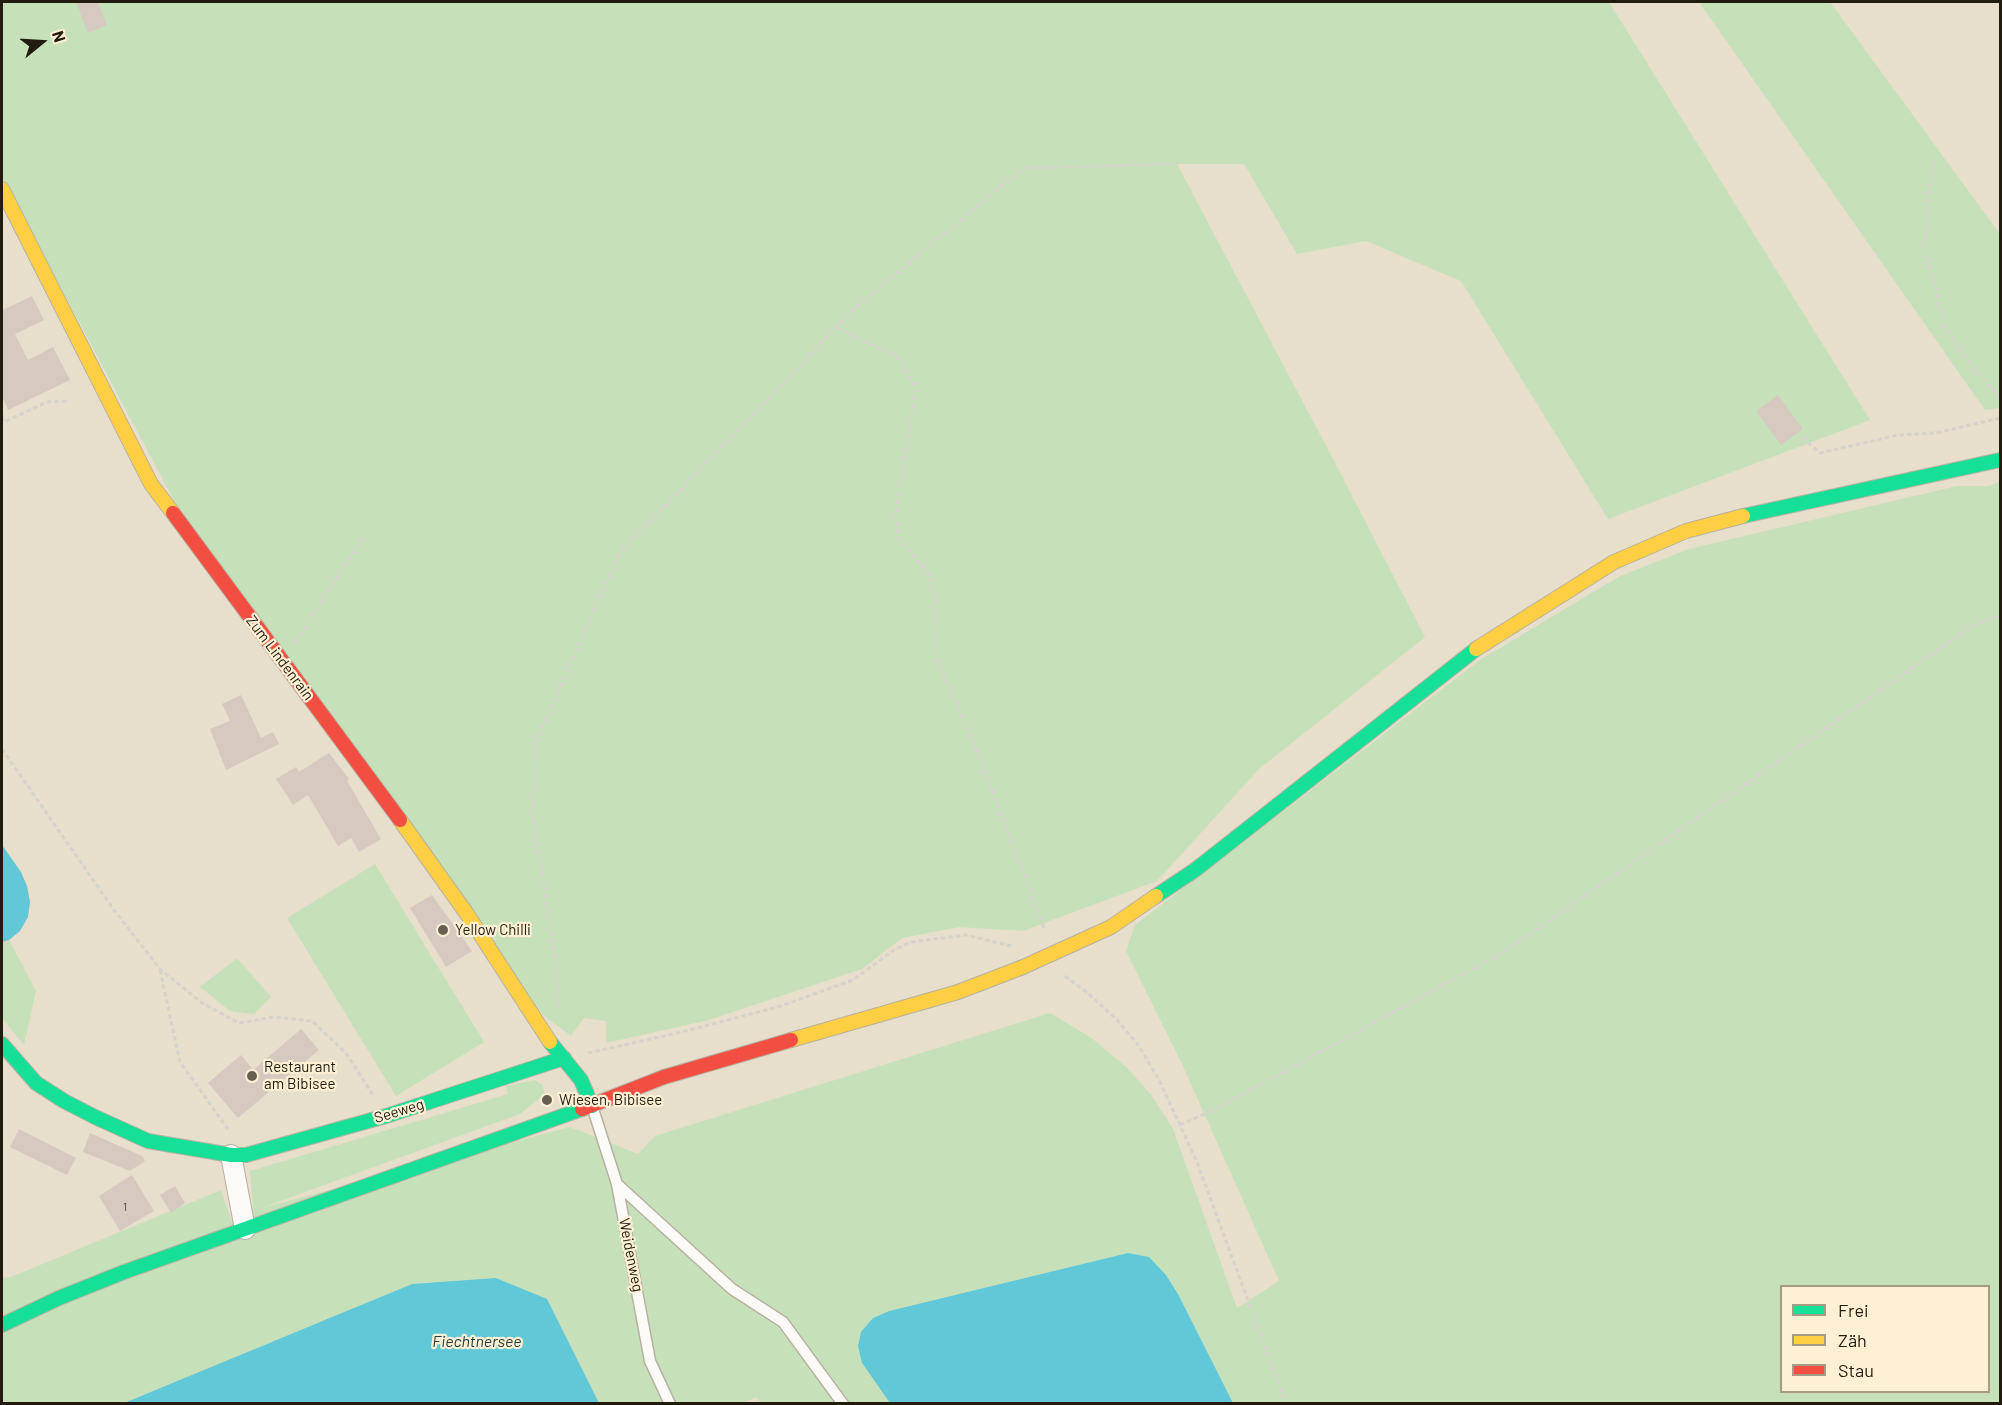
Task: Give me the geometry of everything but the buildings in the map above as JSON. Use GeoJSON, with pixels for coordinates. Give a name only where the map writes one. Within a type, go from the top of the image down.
{"type":"FeatureCollection","features":[{"type":"Feature","properties":{"kind":"main road","name":"Zum Lindenrain"},"geometry":{"type":"LineString","coordinates":[[2,189],[151,484],[467,914],[550,1042],[581,1080],[592,1106]]}},
{"type":"Feature","properties":{"kind":"main road"},"geometry":{"type":"LineString","coordinates":[[2,1325],[59,1298],[124,1272],[592,1106],[664,1077],[958,992],[1055,952],[1111,927],[1196,870],[1474,650],[1614,562],[1696,528],[2001,460]]}},
{"type":"Feature","properties":{"kind":"main road","name":"Seeweg"},"geometry":{"type":"LineString","coordinates":[[2,1044],[36,1083],[64,1101],[148,1141],[239,1155],[386,1116],[564,1058]]}},
{"type":"Feature","properties":{"kind":"street"},"geometry":{"type":"LineString","coordinates":[[239,1155],[245,1229]]}},
{"type":"Feature","properties":{"kind":"lane","name":"Weidenweg"},"geometry":{"type":"LineString","coordinates":[[592,1106],[617,1184],[650,1361],[670,1404]]}},
{"type":"Feature","properties":{"kind":"lane"},"geometry":{"type":"LineString","coordinates":[[617,1184],[732,1289],[783,1322],[843,1404]]}},
{"type":"Feature","properties":{"kind":"path"},"geometry":{"type":"LineString","coordinates":[[1933,161],[1924,242],[1944,325],[1969,363],[2001,398]]}},
{"type":"Feature","properties":{"kind":"path"},"geometry":{"type":"LineString","coordinates":[[550,1042],[559,1030],[554,945],[532,818],[536,741],[619,554],[857,306],[1023,168],[1176,164]]}},
{"type":"Feature","properties":{"kind":"path"},"geometry":{"type":"LineString","coordinates":[[836,328],[897,356],[916,388],[895,517],[900,541],[930,575],[936,598],[934,652],[979,756],[1038,916],[1055,952]]}},
{"type":"Feature","properties":{"kind":"path"},"geometry":{"type":"LineString","coordinates":[[2,417],[4,422],[47,402],[69,401]]}},
{"type":"Feature","properties":{"kind":"path"},"geometry":{"type":"LineString","coordinates":[[1802,438],[1820,453],[1898,435],[1936,433],[2001,417]]}},
{"type":"Feature","properties":{"kind":"path"},"geometry":{"type":"LineString","coordinates":[[282,661],[366,534]]}},
{"type":"Feature","properties":{"kind":"path"},"geometry":{"type":"LineString","coordinates":[[1180,1125],[1215,1109],[1504,952],[1971,627],[2001,615]]}},
{"type":"Feature","properties":{"kind":"path"},"geometry":{"type":"LineString","coordinates":[[2,749],[114,910],[160,969],[202,1003],[239,1023],[274,1017],[312,1021],[346,1053],[386,1116]]}},
{"type":"Feature","properties":{"kind":"path"},"geometry":{"type":"LineString","coordinates":[[564,1058],[704,1027],[780,1006],[853,980],[894,950],[911,942],[966,935],[1012,947]]}},
{"type":"Feature","properties":{"kind":"path"},"geometry":{"type":"LineString","coordinates":[[160,969],[180,1062],[239,1155]]}},
{"type":"Feature","properties":{"kind":"path"},"geometry":{"type":"LineString","coordinates":[[1055,971],[1089,994],[1117,1020],[1139,1046],[1160,1080],[1197,1162],[1286,1404]]}},
{"type":"Feature","properties":{"kind":"green space"},"geometry":{"type":"Polygon","coordinates":[[[2,2],[1609,2],[1870,420],[1608,519],[1461,281],[1366,241],[1297,254],[1244,164],[1177,164],[1425,637],[1259,769],[1157,881],[1023,931],[959,927],[902,938],[862,969],[709,1020],[606,1043],[606,1021],[584,1018],[571,1036],[543,1015],[186,523],[2,177],[2,2]]]}},
{"type":"Feature","properties":{"kind":"green space"},"geometry":{"type":"Polygon","coordinates":[[[1699,2],[1830,2],[2000,234],[2000,408],[1985,410],[1699,2]]]}},
{"type":"Feature","properties":{"kind":"green space"},"geometry":{"type":"Polygon","coordinates":[[[2000,482],[2000,1403],[1233,1403],[1178,1294],[1166,1275],[1128,1253],[889,1311],[873,1318],[862,1363],[890,1403],[761,1403],[756,1397],[742,1404],[599,1403],[547,1299],[412,1284],[124,1403],[2,1404],[2,1278],[11,1277],[221,1190],[231,1220],[253,1206],[250,1171],[508,1094],[506,1086],[535,1080],[542,1085],[545,1094],[520,1114],[261,1208],[570,1127],[638,1154],[655,1136],[1050,1013],[1093,1039],[1127,1068],[1152,1096],[1173,1129],[1237,1308],[1279,1281],[1182,1064],[1126,951],[1135,925],[1480,660],[1620,576],[1689,549],[1957,486],[1988,486],[2000,482]]]}},
{"type":"Feature","properties":{"kind":"green space"},"geometry":{"type":"Polygon","coordinates":[[[375,864],[484,1042],[396,1096],[287,918],[375,864]]]}},
{"type":"Feature","properties":{"kind":"green space"},"geometry":{"type":"Polygon","coordinates":[[[9,940],[36,991],[24,1045],[2,1018],[2,942],[9,940]]]}},
{"type":"Feature","properties":{"kind":"green space"},"geometry":{"type":"Polygon","coordinates":[[[237,958],[271,997],[254,1014],[230,1011],[200,987],[237,958]]]}},
{"type":"Feature","properties":{"kind":"water"},"geometry":{"type":"Polygon","coordinates":[[[2,845],[21,872],[30,902],[28,917],[20,931],[9,940],[2,942],[2,845]]]}},
{"type":"Feature","properties":{"kind":"water"},"geometry":{"type":"Polygon","coordinates":[[[1128,1253],[1149,1257],[1166,1275],[1178,1294],[1233,1403],[890,1403],[862,1363],[858,1346],[861,1332],[873,1318],[889,1311],[1128,1253]]]}},
{"type":"Feature","properties":{"kind":"water","name":"Fiechtnersee"},"geometry":{"type":"Polygon","coordinates":[[[496,1278],[547,1299],[599,1403],[124,1403],[412,1284],[496,1278]]]}},
{"type":"Feature","properties":{"kind":"traffic: fast"},"geometry":{"type":"LineString","coordinates":[[1743,516],[2000,460]]}},
{"type":"Feature","properties":{"kind":"traffic: fast"},"geometry":{"type":"LineString","coordinates":[[1156,896],[1195,870],[1476,649]]}},
{"type":"Feature","properties":{"kind":"traffic: fast"},"geometry":{"type":"LineString","coordinates":[[550,1042],[581,1080],[592,1106]]}},
{"type":"Feature","properties":{"kind":"traffic: fast"},"geometry":{"type":"LineString","coordinates":[[2,1044],[36,1083],[95,1117],[148,1141],[231,1155],[246,1155],[386,1116],[564,1058]]}},
{"type":"Feature","properties":{"kind":"traffic: fast"},"geometry":{"type":"LineString","coordinates":[[2,1325],[59,1298],[124,1272],[582,1109]]}},
{"type":"Feature","properties":{"kind":"traffic: slow"},"geometry":{"type":"LineString","coordinates":[[2,189],[151,484],[173,513]]}},
{"type":"Feature","properties":{"kind":"traffic: slow"},"geometry":{"type":"LineString","coordinates":[[1476,649],[1614,562],[1686,531],[1743,516]]}},
{"type":"Feature","properties":{"kind":"traffic: slow"},"geometry":{"type":"LineString","coordinates":[[400,820],[467,914],[550,1042]]}},
{"type":"Feature","properties":{"kind":"traffic: slow"},"geometry":{"type":"LineString","coordinates":[[791,1040],[958,992],[1023,967],[1111,927],[1156,896]]}},
{"type":"Feature","properties":{"kind":"traffic: jam"},"geometry":{"type":"LineString","coordinates":[[173,513],[400,820]]}},
{"type":"Feature","properties":{"kind":"traffic: jam"},"geometry":{"type":"LineString","coordinates":[[582,1109],[664,1077],[791,1040]]}},
{"type":"Feature","properties":{"kind":"place","name":"Yellow Chilli"},"geometry":{"type":"Point","coordinates":[443,930]}},
{"type":"Feature","properties":{"kind":"place","name":"Restaurant am Bibisee"},"geometry":{"type":"Point","coordinates":[252,1076]}},
{"type":"Feature","properties":{"kind":"place","name":"Wiesen, Bibisee"},"geometry":{"type":"Point","coordinates":[547,1100]}}]}
